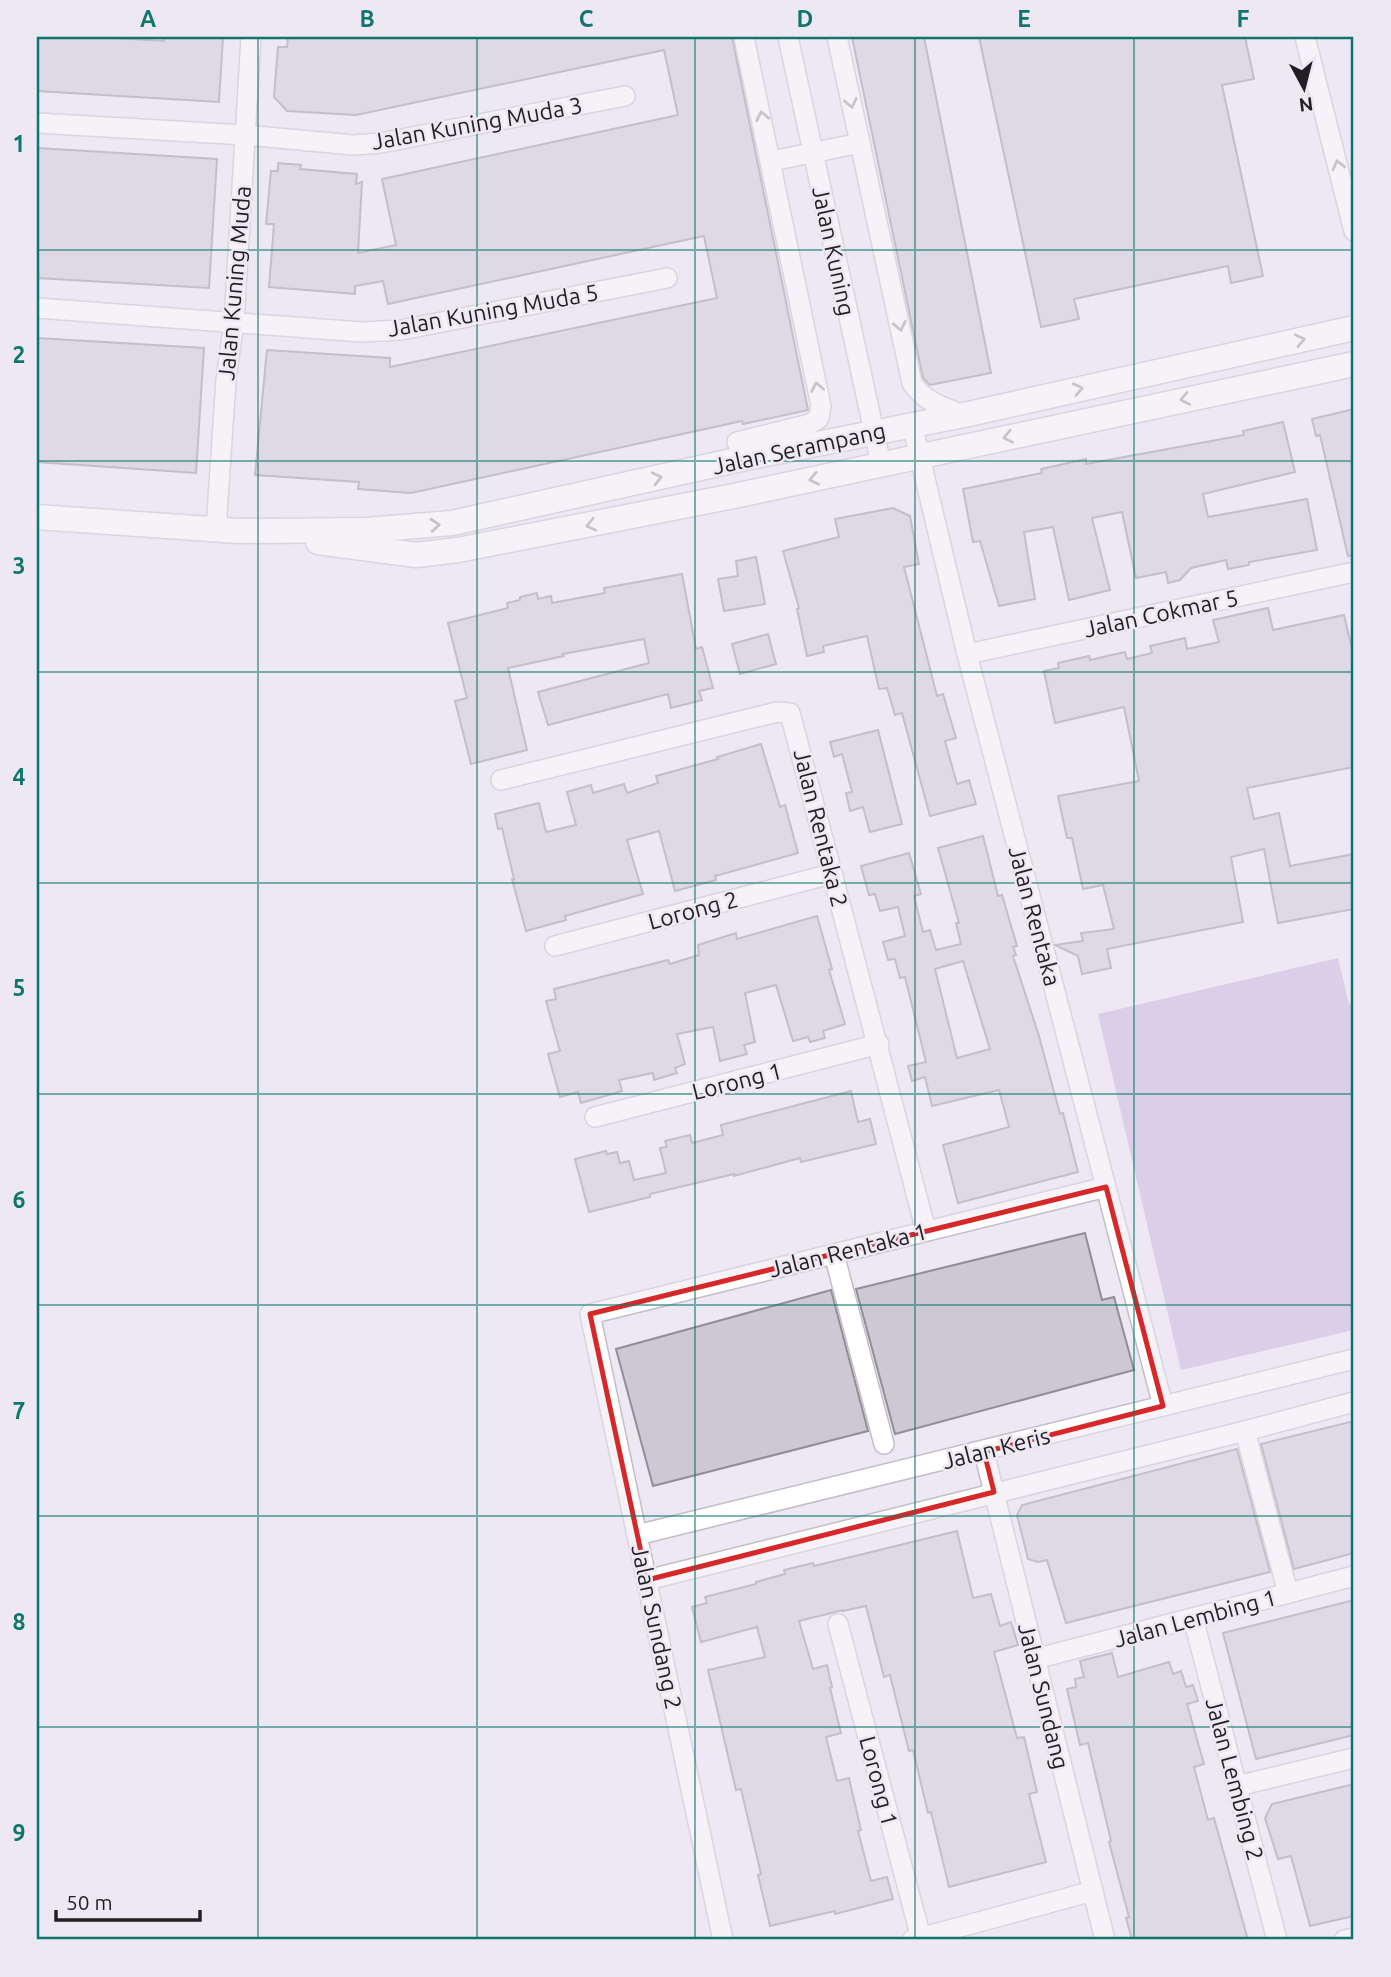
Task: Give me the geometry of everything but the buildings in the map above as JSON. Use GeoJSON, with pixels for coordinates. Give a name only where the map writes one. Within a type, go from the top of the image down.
{"type":"FeatureCollection","features":[{"type":"Feature","properties":{"kind":"main road","name":"Jalan Serampang"},"geometry":{"type":"LineString","coordinates":[[228,530],[367,530],[452,523],[873,432],[964,415],[1354,328]]}},
{"type":"Feature","properties":{"kind":"main road","name":"Jalan Serampang"},"geometry":{"type":"LineString","coordinates":[[37,517],[228,530],[416,555],[575,528],[1354,364]]}},
{"type":"Feature","properties":{"kind":"street","name":"Jalan Kuning Muda"},"geometry":{"type":"LineString","coordinates":[[228,530],[226,380],[234,322],[251,37]]}},
{"type":"Feature","properties":{"kind":"street"},"geometry":{"type":"LineString","coordinates":[[737,442],[810,424],[818,418],[821,406],[744,37]]}},
{"type":"Feature","properties":{"kind":"street","name":"Jalan Kuning"},"geometry":{"type":"LineString","coordinates":[[788,37],[881,464]]}},
{"type":"Feature","properties":{"kind":"street"},"geometry":{"type":"LineString","coordinates":[[837,37],[912,383],[919,394],[929,401],[964,415]]}},
{"type":"Feature","properties":{"kind":"street"},"geometry":{"type":"LineString","coordinates":[[1305,37],[1354,231]]}},
{"type":"Feature","properties":{"kind":"street","name":"Jalan Kuning Muda 3"},"geometry":{"type":"LineString","coordinates":[[37,123],[245,135],[353,145],[381,143],[625,96]]}},
{"type":"Feature","properties":{"kind":"street"},"geometry":{"type":"LineString","coordinates":[[772,161],[860,143]]}},
{"type":"Feature","properties":{"kind":"street","name":"Jalan Kuning Muda 5"},"geometry":{"type":"LineString","coordinates":[[37,308],[362,332],[401,330],[667,278]]}},
{"type":"Feature","properties":{"kind":"street","name":"Jalan Rentaka"},"geometry":{"type":"LineString","coordinates":[[912,424],[967,654],[1163,1406]]}},
{"type":"Feature","properties":{"kind":"street","name":"Jalan Cokmar 5"},"geometry":{"type":"LineString","coordinates":[[967,654],[1354,572]]}},
{"type":"Feature","properties":{"kind":"street","name":"Jalan Rentaka 2"},"geometry":{"type":"LineString","coordinates":[[500,780],[777,712],[790,713],[926,1231]]}},
{"type":"Feature","properties":{"kind":"street","name":"Lorong 2"},"geometry":{"type":"LineString","coordinates":[[555,946],[831,874]]}},
{"type":"Feature","properties":{"kind":"street","name":"Lorong 1"},"geometry":{"type":"LineString","coordinates":[[595,1117],[879,1044]]}},
{"type":"Feature","properties":{"kind":"street","name":"Jalan Rentaka 1"},"geometry":{"type":"LineString","coordinates":[[590,1314],[1106,1187]]}},
{"type":"Feature","properties":{"kind":"street"},"geometry":{"type":"LineString","coordinates":[[834,1254],[884,1444]]}},
{"type":"Feature","properties":{"kind":"street","name":"Jalan Sundang 2"},"geometry":{"type":"LineString","coordinates":[[590,1314],[723,1940]]}},
{"type":"Feature","properties":{"kind":"street","name":"Jalan Keris"},"geometry":{"type":"LineString","coordinates":[[637,1535],[1354,1359]]}},
{"type":"Feature","properties":{"kind":"street"},"geometry":{"type":"LineString","coordinates":[[647,1580],[1354,1402]]}},
{"type":"Feature","properties":{"kind":"street"},"geometry":{"type":"LineString","coordinates":[[1245,1431],[1288,1593]]}},
{"type":"Feature","properties":{"kind":"street","name":"Jalan Sundang"},"geometry":{"type":"LineString","coordinates":[[984,1451],[1105,1940]]}},
{"type":"Feature","properties":{"kind":"street","name":"Jalan Lembing 1"},"geometry":{"type":"LineString","coordinates":[[1035,1660],[1354,1576]]}},
{"type":"Feature","properties":{"kind":"street","name":"Jalan Lembing 2"},"geometry":{"type":"LineString","coordinates":[[1194,1618],[1277,1940]]}},
{"type":"Feature","properties":{"kind":"street","name":"Lorong 1"},"geometry":{"type":"LineString","coordinates":[[838,1624],[916,1939]]}},
{"type":"Feature","properties":{"kind":"street"},"geometry":{"type":"LineString","coordinates":[[1237,1786],[1354,1758]]}},
{"type":"Feature","properties":{"kind":"street"},"geometry":{"type":"LineString","coordinates":[[916,1939],[1093,1891]]}},
{"type":"Feature","properties":{"kind":"street"},"geometry":{"type":"LineString","coordinates":[[1344,1940],[1354,1938]]}},
{"type":"Feature","properties":{"kind":"highlighted area"},"geometry":{"type":"Polygon","coordinates":[[[1106,1187],[1163,1406],[984,1452],[994,1492],[647,1580],[590,1314],[1106,1187]]]}},
{"type":"Feature","properties":{"kind":"shaded area"},"geometry":{"type":"Polygon","coordinates":[[[1338,958],[1349,1004],[1354,1003],[1354,1330],[1181,1370],[1098,1014],[1338,958]]]}}]}
